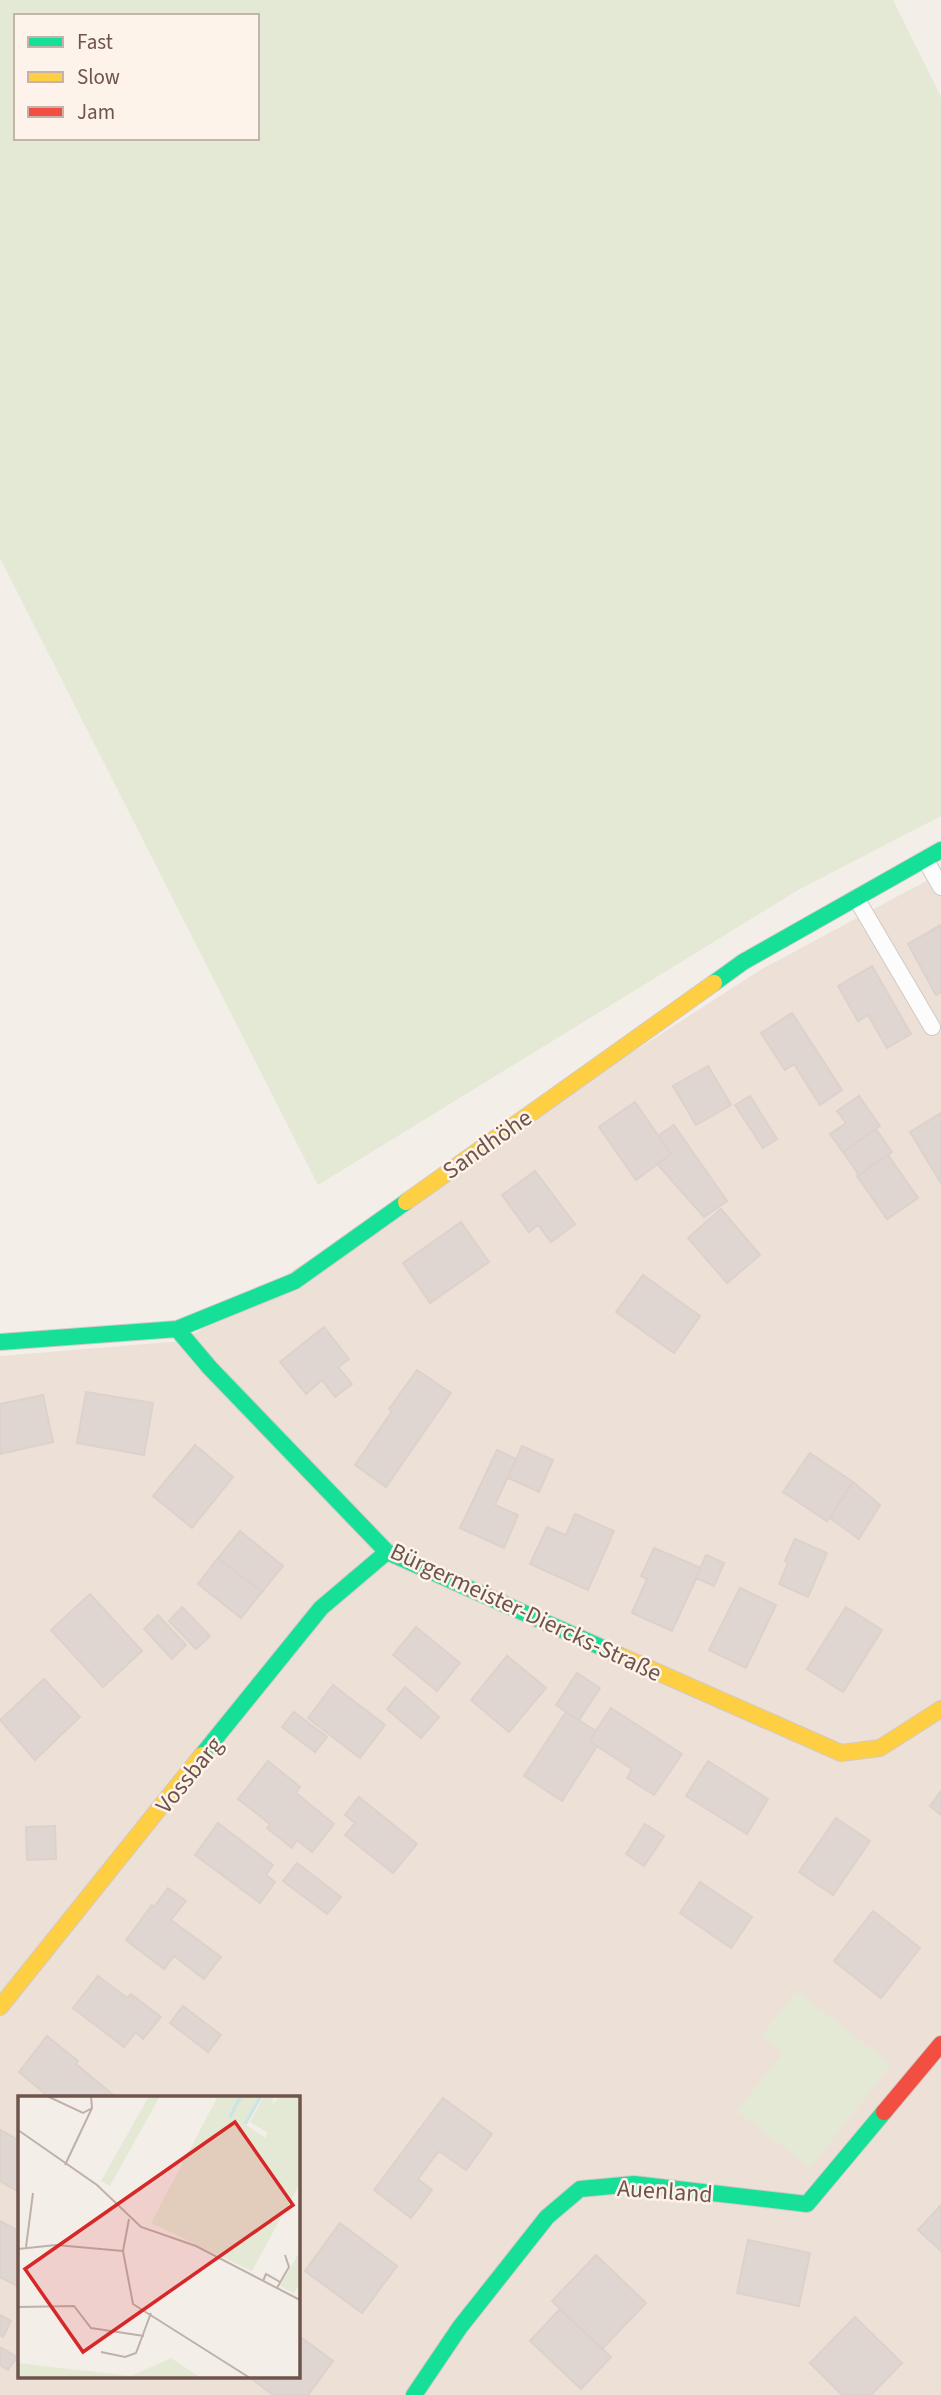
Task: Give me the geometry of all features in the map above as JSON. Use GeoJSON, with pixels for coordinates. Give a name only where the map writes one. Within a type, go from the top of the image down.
{"type":"FeatureCollection","features":[{"type":"Feature","properties":{"kind":"street","name":"Sandhöhe"},"geometry":{"type":"LineString","coordinates":[[0,1342],[177,1329],[295,1280],[743,962],[941,850]]}},
{"type":"Feature","properties":{"kind":"street","name":"Bürgermeister-Diercks-Straße"},"geometry":{"type":"LineString","coordinates":[[177,1329],[210,1368],[387,1552],[841,1753],[880,1748],[941,1709]]}},
{"type":"Feature","properties":{"kind":"street","name":"Vossbarg"},"geometry":{"type":"LineString","coordinates":[[0,2007],[321,1608],[387,1552]]}},
{"type":"Feature","properties":{"kind":"street","name":"Auenland"},"geometry":{"type":"LineString","coordinates":[[414,2395],[460,2327],[547,2217],[579,2189],[634,2185],[807,2204],[941,2044]]}},
{"type":"Feature","properties":{"kind":"lane"},"geometry":{"type":"LineString","coordinates":[[925,859],[941,887]]}},
{"type":"Feature","properties":{"kind":"lane"},"geometry":{"type":"LineString","coordinates":[[856,898],[932,1027]]}},
{"type":"Feature","properties":{"kind":"shaded area"},"geometry":{"type":"Polygon","coordinates":[[[941,873],[941,2395],[0,2395],[0,1356],[183,1341],[762,969],[941,873]]]}},
{"type":"Feature","properties":{"kind":"green space"},"geometry":{"type":"Polygon","coordinates":[[[0,0],[893,0],[941,97],[941,816],[800,889],[318,1185],[0,558],[0,0]]]}},
{"type":"Feature","properties":{"kind":"green space"},"geometry":{"type":"Polygon","coordinates":[[[797,1991],[891,2065],[810,2168],[737,2111],[783,2053],[762,2035],[797,1991]]]}},
{"type":"Feature","properties":{"kind":"building"},"geometry":{"type":"Polygon","coordinates":[[[941,925],[941,992],[936,995],[908,944],[941,925]]]}},
{"type":"Feature","properties":{"kind":"building"},"geometry":{"type":"Polygon","coordinates":[[[872,966],[911,1034],[887,1048],[868,1015],[858,1021],[838,986],[872,966]]]}},
{"type":"Feature","properties":{"kind":"building"},"geometry":{"type":"Polygon","coordinates":[[[792,1013],[842,1090],[820,1105],[794,1064],[785,1070],[761,1033],[792,1013]]]}},
{"type":"Feature","properties":{"kind":"building"},"geometry":{"type":"Polygon","coordinates":[[[708,1066],[731,1105],[696,1125],[673,1086],[708,1066]]]}},
{"type":"Feature","properties":{"kind":"building"},"geometry":{"type":"Polygon","coordinates":[[[750,1096],[777,1139],[763,1148],[735,1105],[750,1096]]]}},
{"type":"Feature","properties":{"kind":"building"},"geometry":{"type":"Polygon","coordinates":[[[859,1096],[880,1126],[843,1152],[830,1134],[846,1123],[837,1111],[859,1096]]]}},
{"type":"Feature","properties":{"kind":"building"},"geometry":{"type":"Polygon","coordinates":[[[635,1102],[671,1154],[636,1180],[599,1127],[635,1102]]]}},
{"type":"Feature","properties":{"kind":"building"},"geometry":{"type":"Polygon","coordinates":[[[941,1113],[941,1183],[910,1132],[941,1113]]]}},
{"type":"Feature","properties":{"kind":"building"},"geometry":{"type":"Polygon","coordinates":[[[674,1125],[727,1201],[704,1217],[657,1164],[671,1154],[658,1136],[674,1125]]]}},
{"type":"Feature","properties":{"kind":"building"},"geometry":{"type":"Polygon","coordinates":[[[876,1129],[892,1152],[859,1175],[843,1152],[876,1129]]]}},
{"type":"Feature","properties":{"kind":"building"},"geometry":{"type":"Polygon","coordinates":[[[888,1155],[918,1198],[887,1219],[857,1176],[888,1155]]]}},
{"type":"Feature","properties":{"kind":"building"},"geometry":{"type":"Polygon","coordinates":[[[535,1171],[575,1224],[551,1242],[538,1225],[529,1232],[502,1195],[535,1171]]]}},
{"type":"Feature","properties":{"kind":"building"},"geometry":{"type":"Polygon","coordinates":[[[721,1209],[760,1255],[727,1283],[688,1238],[721,1209]]]}},
{"type":"Feature","properties":{"kind":"building"},"geometry":{"type":"Polygon","coordinates":[[[461,1222],[489,1262],[430,1303],[403,1263],[461,1222]]]}},
{"type":"Feature","properties":{"kind":"building"},"geometry":{"type":"Polygon","coordinates":[[[643,1275],[700,1316],[674,1353],[616,1312],[643,1275]]]}},
{"type":"Feature","properties":{"kind":"building"},"geometry":{"type":"Polygon","coordinates":[[[324,1327],[349,1359],[338,1367],[352,1384],[335,1397],[322,1380],[306,1394],[280,1362],[324,1327]]]}},
{"type":"Feature","properties":{"kind":"building"},"geometry":{"type":"Polygon","coordinates":[[[417,1370],[451,1393],[386,1487],[355,1465],[392,1411],[389,1409],[417,1370]]]}},
{"type":"Feature","properties":{"kind":"building"},"geometry":{"type":"Polygon","coordinates":[[[86,1392],[153,1403],[144,1455],[77,1443],[86,1392]]]}},
{"type":"Feature","properties":{"kind":"building"},"geometry":{"type":"Polygon","coordinates":[[[43,1395],[53,1442],[0,1454],[0,1404],[43,1395]]]}},
{"type":"Feature","properties":{"kind":"building"},"geometry":{"type":"Polygon","coordinates":[[[195,1445],[233,1477],[192,1528],[153,1496],[195,1445]]]}},
{"type":"Feature","properties":{"kind":"building"},"geometry":{"type":"Polygon","coordinates":[[[522,1446],[553,1460],[539,1492],[508,1478],[522,1446]]]}},
{"type":"Feature","properties":{"kind":"building"},"geometry":{"type":"Polygon","coordinates":[[[497,1450],[516,1459],[495,1505],[518,1515],[504,1548],[460,1528],[497,1450]]]}},
{"type":"Feature","properties":{"kind":"building"},"geometry":{"type":"Polygon","coordinates":[[[810,1453],[853,1482],[827,1521],[783,1492],[810,1453]]]}},
{"type":"Feature","properties":{"kind":"building"},"geometry":{"type":"Polygon","coordinates":[[[853,1482],[880,1505],[859,1539],[830,1518],[853,1482]]]}},
{"type":"Feature","properties":{"kind":"building"},"geometry":{"type":"Polygon","coordinates":[[[575,1514],[614,1531],[588,1590],[530,1564],[547,1527],[566,1535],[575,1514]]]}},
{"type":"Feature","properties":{"kind":"building"},"geometry":{"type":"Polygon","coordinates":[[[240,1531],[283,1566],[262,1592],[218,1558],[240,1531]]]}},
{"type":"Feature","properties":{"kind":"building"},"geometry":{"type":"Polygon","coordinates":[[[795,1539],[827,1553],[808,1597],[779,1584],[795,1539]]]}},
{"type":"Feature","properties":{"kind":"building"},"geometry":{"type":"Polygon","coordinates":[[[654,1548],[701,1568],[672,1631],[632,1613],[647,1579],[641,1576],[654,1548]]]}},
{"type":"Feature","properties":{"kind":"building"},"geometry":{"type":"Polygon","coordinates":[[[706,1555],[724,1563],[714,1586],[696,1578],[706,1555]]]}},
{"type":"Feature","properties":{"kind":"building"},"geometry":{"type":"Polygon","coordinates":[[[218,1558],[262,1592],[241,1618],[198,1584],[218,1558]]]}},
{"type":"Feature","properties":{"kind":"building"},"geometry":{"type":"Polygon","coordinates":[[[740,1588],[776,1605],[746,1668],[709,1650],[740,1588]]]}},
{"type":"Feature","properties":{"kind":"building"},"geometry":{"type":"Polygon","coordinates":[[[90,1594],[142,1651],[103,1687],[51,1630],[90,1594]]]}},
{"type":"Feature","properties":{"kind":"building"},"geometry":{"type":"Polygon","coordinates":[[[182,1607],[210,1636],[196,1649],[169,1621],[182,1607]]]}},
{"type":"Feature","properties":{"kind":"building"},"geometry":{"type":"Polygon","coordinates":[[[846,1607],[882,1630],[843,1692],[807,1669],[846,1607]]]}},
{"type":"Feature","properties":{"kind":"building"},"geometry":{"type":"Polygon","coordinates":[[[158,1615],[186,1645],[172,1659],[144,1629],[158,1615]]]}},
{"type":"Feature","properties":{"kind":"building"},"geometry":{"type":"Polygon","coordinates":[[[416,1627],[460,1663],[437,1691],[393,1655],[416,1627]]]}},
{"type":"Feature","properties":{"kind":"building"},"geometry":{"type":"Polygon","coordinates":[[[507,1656],[546,1688],[509,1732],[471,1700],[507,1656]]]}},
{"type":"Feature","properties":{"kind":"building"},"geometry":{"type":"Polygon","coordinates":[[[577,1673],[600,1688],[579,1720],[556,1705],[577,1673]]]}},
{"type":"Feature","properties":{"kind":"building"},"geometry":{"type":"Polygon","coordinates":[[[44,1679],[80,1717],[35,1760],[0,1720],[44,1679]]]}},
{"type":"Feature","properties":{"kind":"building"},"geometry":{"type":"Polygon","coordinates":[[[333,1685],[385,1725],[360,1758],[308,1718],[333,1685]]]}},
{"type":"Feature","properties":{"kind":"building"},"geometry":{"type":"Polygon","coordinates":[[[405,1687],[439,1717],[421,1738],[387,1709],[405,1687]]]}},
{"type":"Feature","properties":{"kind":"building"},"geometry":{"type":"Polygon","coordinates":[[[611,1708],[682,1754],[654,1795],[627,1778],[632,1769],[589,1741],[611,1708]]]}},
{"type":"Feature","properties":{"kind":"building"},"geometry":{"type":"Polygon","coordinates":[[[294,1712],[327,1737],[315,1752],[282,1727],[294,1712]]]}},
{"type":"Feature","properties":{"kind":"building"},"geometry":{"type":"Polygon","coordinates":[[[566,1712],[596,1731],[589,1741],[597,1746],[562,1801],[524,1776],[566,1712]]]}},
{"type":"Feature","properties":{"kind":"building"},"geometry":{"type":"Polygon","coordinates":[[[268,1761],[300,1787],[296,1793],[334,1824],[312,1852],[297,1840],[292,1848],[267,1828],[270,1824],[238,1799],[268,1761]]]}},
{"type":"Feature","properties":{"kind":"building"},"geometry":{"type":"Polygon","coordinates":[[[708,1761],[768,1799],[747,1834],[686,1796],[708,1761]]]}},
{"type":"Feature","properties":{"kind":"building"},"geometry":{"type":"Polygon","coordinates":[[[941,1791],[941,1815],[930,1806],[941,1791]]]}},
{"type":"Feature","properties":{"kind":"building"},"geometry":{"type":"Polygon","coordinates":[[[359,1797],[417,1844],[393,1873],[345,1835],[355,1823],[345,1815],[359,1797]]]}},
{"type":"Feature","properties":{"kind":"building"},"geometry":{"type":"Polygon","coordinates":[[[836,1818],[870,1841],[833,1895],[799,1872],[836,1818]]]}},
{"type":"Feature","properties":{"kind":"building"},"geometry":{"type":"Polygon","coordinates":[[[218,1823],[273,1865],[266,1875],[275,1882],[260,1903],[195,1855],[218,1823]]]}},
{"type":"Feature","properties":{"kind":"building"},"geometry":{"type":"Polygon","coordinates":[[[645,1824],[664,1836],[644,1866],[626,1854],[645,1824]]]}},
{"type":"Feature","properties":{"kind":"building"},"geometry":{"type":"Polygon","coordinates":[[[55,1826],[56,1859],[27,1860],[26,1827],[55,1826]]]}},
{"type":"Feature","properties":{"kind":"building"},"geometry":{"type":"Polygon","coordinates":[[[297,1863],[341,1897],[327,1914],[283,1881],[297,1863]]]}},
{"type":"Feature","properties":{"kind":"building"},"geometry":{"type":"Polygon","coordinates":[[[700,1882],[752,1917],[731,1948],[680,1913],[700,1882]]]}},
{"type":"Feature","properties":{"kind":"building"},"geometry":{"type":"Polygon","coordinates":[[[168,1888],[186,1901],[171,1920],[221,1957],[204,1979],[174,1956],[164,1969],[126,1940],[168,1888]]]}},
{"type":"Feature","properties":{"kind":"building"},"geometry":{"type":"Polygon","coordinates":[[[873,1911],[920,1948],[881,1998],[834,1961],[873,1911]]]}},
{"type":"Feature","properties":{"kind":"building"},"geometry":{"type":"Polygon","coordinates":[[[98,1976],[127,1998],[131,1994],[161,2017],[143,2039],[136,2032],[124,2047],[73,2008],[98,1976]]]}},
{"type":"Feature","properties":{"kind":"building"},"geometry":{"type":"Polygon","coordinates":[[[183,2006],[221,2035],[208,2052],[170,2023],[183,2006]]]}},
{"type":"Feature","properties":{"kind":"building"},"geometry":{"type":"Polygon","coordinates":[[[47,2036],[115,2096],[48,2096],[19,2072],[47,2036]]]}},
{"type":"Feature","properties":{"kind":"building"},"geometry":{"type":"Polygon","coordinates":[[[443,2098],[492,2134],[466,2170],[439,2151],[418,2179],[432,2190],[411,2218],[374,2190],[443,2098]]]}},
{"type":"Feature","properties":{"kind":"building"},"geometry":{"type":"Polygon","coordinates":[[[0,2130],[18,2139],[18,2191],[0,2181],[0,2130]]]}},
{"type":"Feature","properties":{"kind":"building"},"geometry":{"type":"Polygon","coordinates":[[[941,2205],[941,2251],[918,2230],[941,2205]]]}},
{"type":"Feature","properties":{"kind":"building"},"geometry":{"type":"Polygon","coordinates":[[[0,2221],[18,2230],[18,2286],[0,2277],[0,2221]]]}},
{"type":"Feature","properties":{"kind":"building"},"geometry":{"type":"Polygon","coordinates":[[[340,2223],[397,2266],[362,2313],[305,2271],[340,2223]]]}},
{"type":"Feature","properties":{"kind":"building"},"geometry":{"type":"Polygon","coordinates":[[[748,2240],[810,2253],[799,2306],[737,2293],[748,2240]]]}},
{"type":"Feature","properties":{"kind":"building"},"geometry":{"type":"Polygon","coordinates":[[[596,2255],[646,2303],[602,2349],[552,2301],[596,2255]]]}},
{"type":"Feature","properties":{"kind":"building"},"geometry":{"type":"Polygon","coordinates":[[[560,2309],[611,2357],[581,2389],[530,2341],[560,2309]]]}},
{"type":"Feature","properties":{"kind":"building"},"geometry":{"type":"Polygon","coordinates":[[[0,2315],[11,2321],[3,2337],[0,2335],[0,2315]]]}},
{"type":"Feature","properties":{"kind":"building"},"geometry":{"type":"Polygon","coordinates":[[[855,2317],[902,2363],[871,2395],[842,2395],[810,2363],[855,2317]]]}},
{"type":"Feature","properties":{"kind":"building"},"geometry":{"type":"Polygon","coordinates":[[[299,2336],[333,2361],[308,2395],[273,2395],[251,2378],[299,2378],[299,2336]]]}},
{"type":"Feature","properties":{"kind":"building"},"geometry":{"type":"Polygon","coordinates":[[[0,2347],[17,2357],[8,2370],[0,2365],[0,2347]]]}},
{"type":"Feature","properties":{"kind":"traffic: fast"},"geometry":{"type":"LineString","coordinates":[[714,983],[743,962],[941,850]]}},
{"type":"Feature","properties":{"kind":"traffic: fast"},"geometry":{"type":"LineString","coordinates":[[0,1342],[177,1329],[295,1281],[406,1202]]}},
{"type":"Feature","properties":{"kind":"traffic: fast"},"geometry":{"type":"LineString","coordinates":[[177,1329],[210,1368],[387,1552],[621,1656]]}},
{"type":"Feature","properties":{"kind":"traffic: fast"},"geometry":{"type":"LineString","coordinates":[[202,1755],[321,1608],[387,1552]]}},
{"type":"Feature","properties":{"kind":"traffic: fast"},"geometry":{"type":"LineString","coordinates":[[414,2395],[460,2327],[547,2217],[580,2189],[634,2184],[807,2204],[884,2112]]}},
{"type":"Feature","properties":{"kind":"traffic: slow"},"geometry":{"type":"LineString","coordinates":[[406,1202],[714,983]]}},
{"type":"Feature","properties":{"kind":"traffic: slow"},"geometry":{"type":"LineString","coordinates":[[621,1656],[841,1753],[880,1748],[941,1709]]}},
{"type":"Feature","properties":{"kind":"traffic: slow"},"geometry":{"type":"LineString","coordinates":[[0,2007],[202,1755]]}},
{"type":"Feature","properties":{"kind":"traffic: jam"},"geometry":{"type":"LineString","coordinates":[[884,2112],[941,2044]]}}]}
